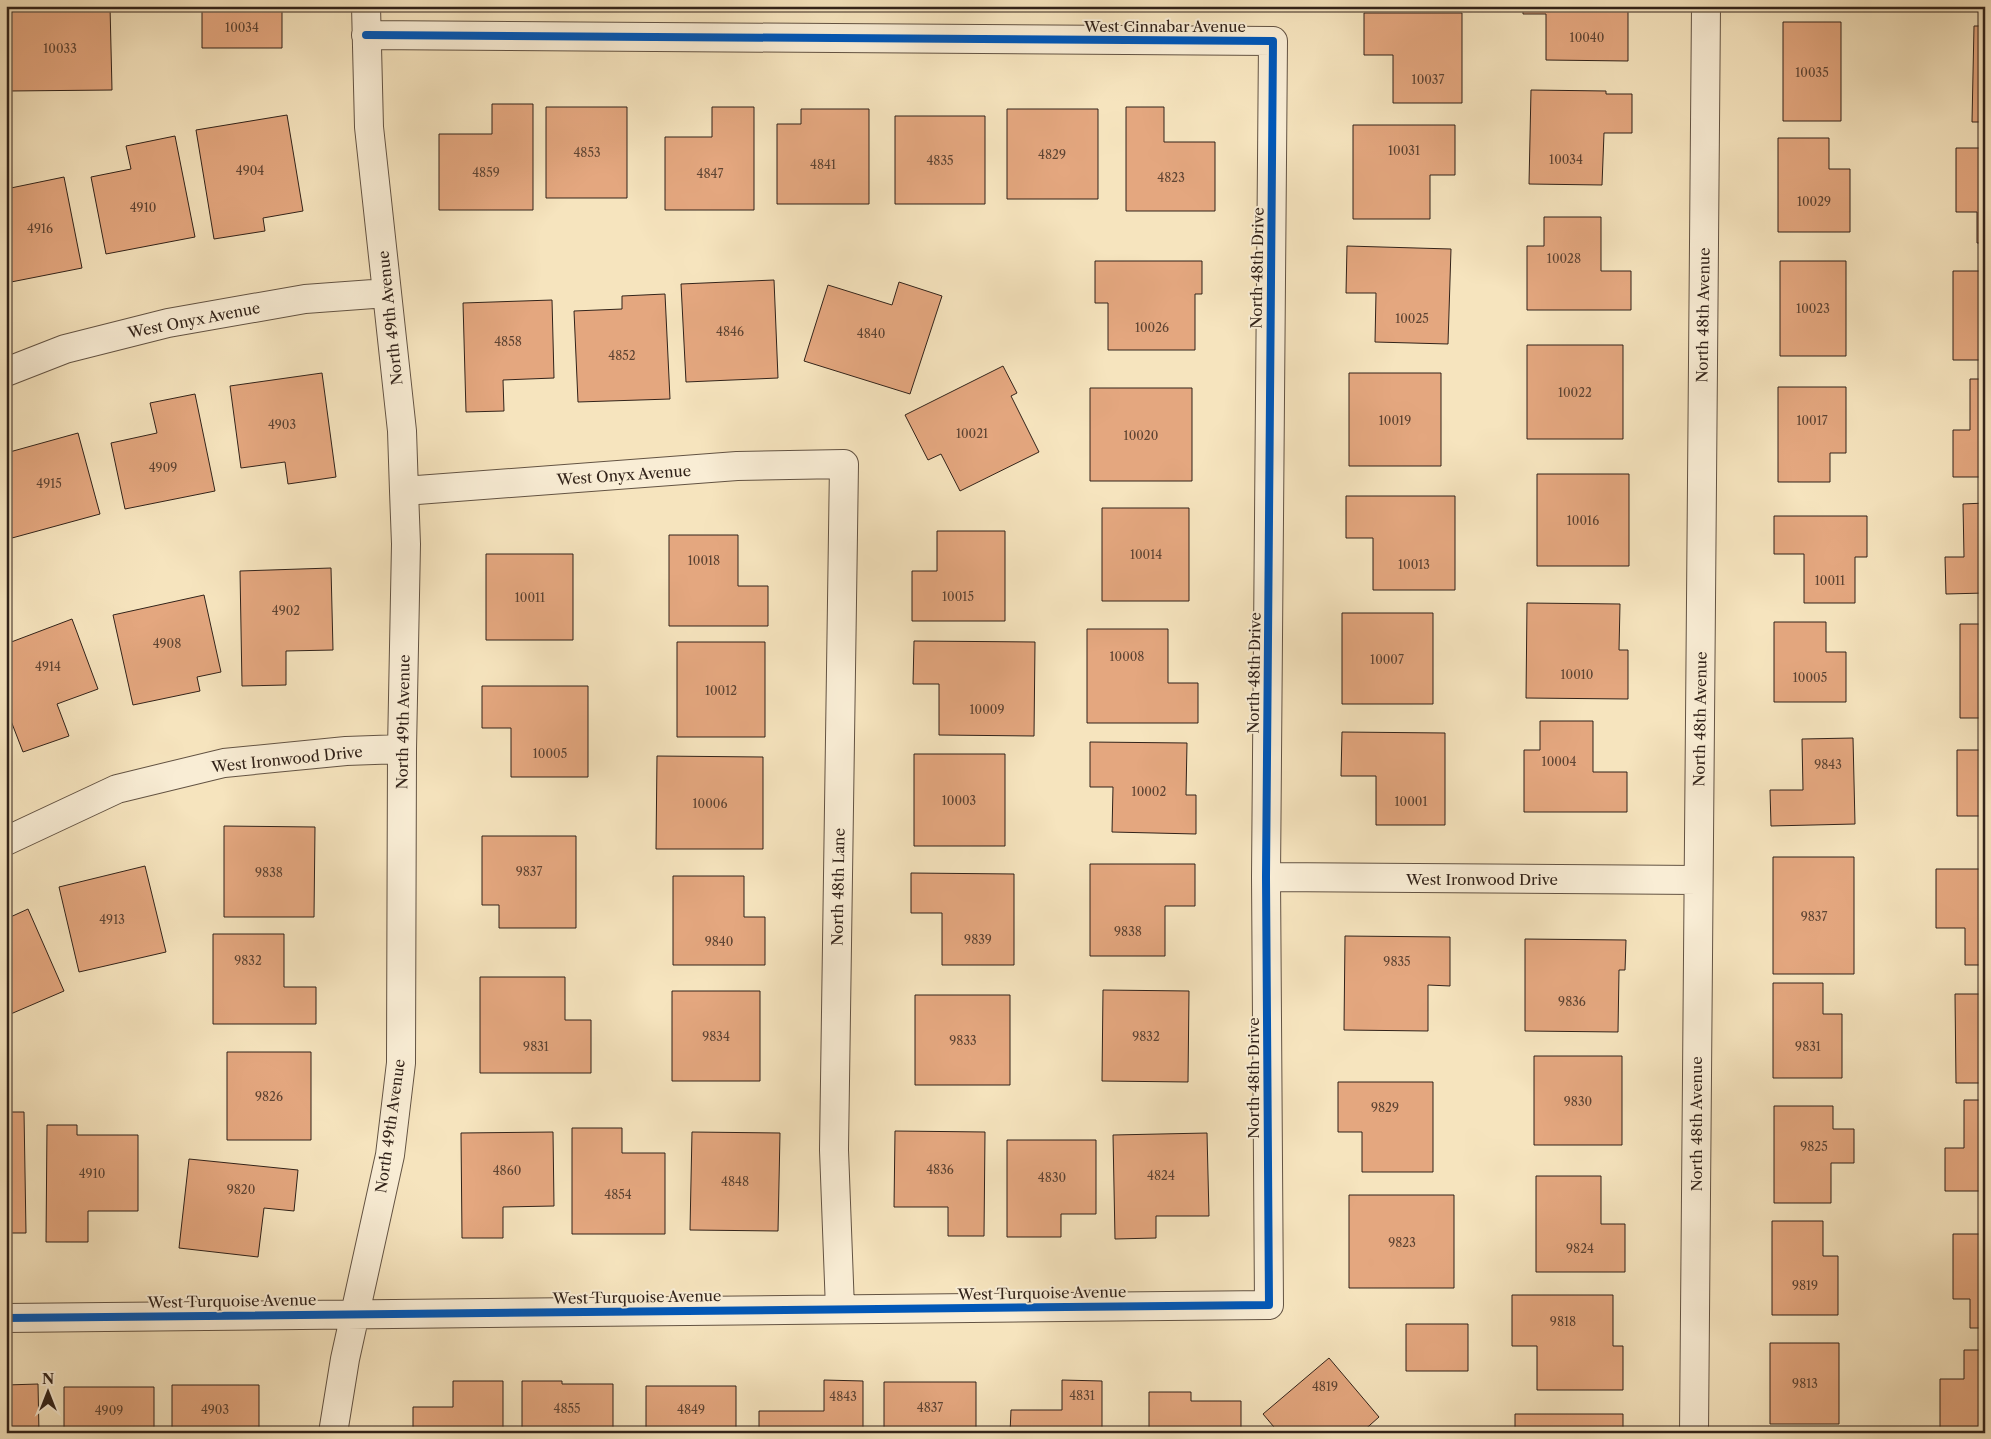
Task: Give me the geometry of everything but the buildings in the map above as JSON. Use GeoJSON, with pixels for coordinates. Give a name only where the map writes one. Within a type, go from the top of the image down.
{"type":"FeatureCollection","features":[{"type":"Feature","properties":{"kind":"street","name":"North 49th Avenue"},"geometry":{"type":"LineString","coordinates":[[333,1433],[345,1359],[390,1155],[401,1063],[402,749],[406,544],[402,431],[369,127],[366,6]]}},
{"type":"Feature","properties":{"kind":"street","name":"North 48th Avenue"},"geometry":{"type":"LineString","coordinates":[[1694,1433],[1706,6]]}},
{"type":"Feature","properties":{"kind":"street","name":"West Cinnabar Avenue"},"geometry":{"type":"LineString","coordinates":[[366,35],[1273,40]]}},
{"type":"Feature","properties":{"kind":"street","name":"North 48th Drive"},"geometry":{"type":"LineString","coordinates":[[1268,1305],[1266,877],[1273,40]]}},
{"type":"Feature","properties":{"kind":"street","name":"West Onyx Avenue"},"geometry":{"type":"LineString","coordinates":[[6,372],[65,349],[168,323],[305,299],[387,293]]}},
{"type":"Feature","properties":{"kind":"street","name":"West Onyx Avenue"},"geometry":{"type":"LineString","coordinates":[[404,491],[737,466],[844,464]]}},
{"type":"Feature","properties":{"kind":"street","name":"North 48th Lane"},"geometry":{"type":"LineString","coordinates":[[840,1309],[834,1150],[844,464]]}},
{"type":"Feature","properties":{"kind":"street","name":"West Ironwood Drive"},"geometry":{"type":"LineString","coordinates":[[6,841],[116,789],[224,763],[346,751],[402,749]]}},
{"type":"Feature","properties":{"kind":"street","name":"West Ironwood Drive"},"geometry":{"type":"LineString","coordinates":[[1266,877],[1698,880]]}},
{"type":"Feature","properties":{"kind":"street","name":"West Turquoise Avenue"},"geometry":{"type":"LineString","coordinates":[[6,1318],[1268,1305]]}},
{"type":"Feature","properties":{"kind":"cycle path"},"geometry":{"type":"LineString","coordinates":[[6,1318],[1269,1305],[1266,877],[1273,41],[366,35]]}}]}
